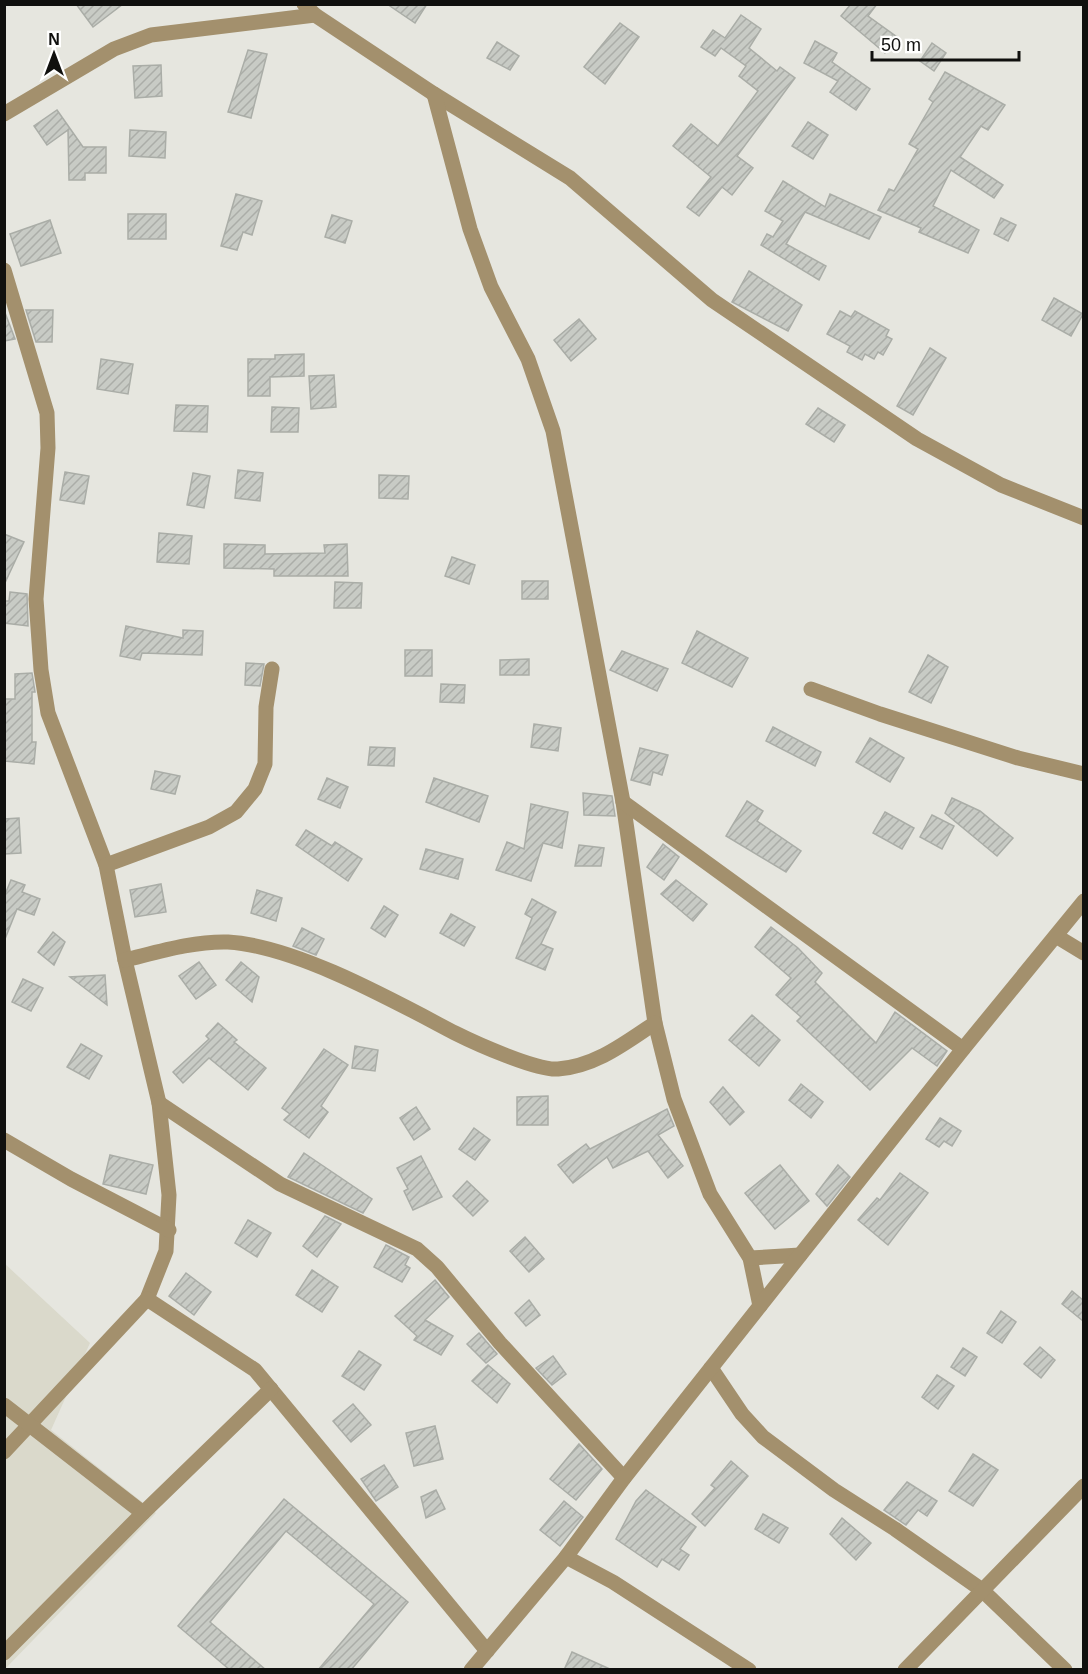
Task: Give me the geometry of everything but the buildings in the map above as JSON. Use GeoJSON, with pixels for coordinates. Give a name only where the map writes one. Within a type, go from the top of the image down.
{"type":"FeatureCollection","features":[{"type":"Feature","properties":{"kind":"street"},"geometry":{"type":"LineString","coordinates":[[4,114],[114,49],[151,35],[310,10],[434,94],[570,178],[712,300],[917,439],[1001,486],[1083,518]]}},
{"type":"Feature","properties":{"kind":"street"},"geometry":{"type":"LineString","coordinates":[[434,94],[470,229],[491,287],[528,359],[553,431],[622,802],[656,1023],[674,1099],[710,1194],[750,1258],[760,1306]]}},
{"type":"Feature","properties":{"kind":"street"},"geometry":{"type":"LineString","coordinates":[[4,270],[47,413],[48,448],[36,600],[41,670],[48,713],[106,866],[125,960],[159,1103],[169,1196],[169,1230],[166,1251],[147,1299],[31,1426],[4,1452]]}},
{"type":"Feature","properties":{"kind":"street"},"geometry":{"type":"LineString","coordinates":[[106,866],[209,827],[236,812],[255,789],[265,764],[266,707],[272,669]]}},
{"type":"Feature","properties":{"kind":"street"},"geometry":{"type":"LineString","coordinates":[[811,689],[880,714],[1018,758],[1083,774]]}},
{"type":"Feature","properties":{"kind":"street"},"geometry":{"type":"LineString","coordinates":[[622,802],[963,1049]]}},
{"type":"Feature","properties":{"kind":"street"},"geometry":{"type":"LineString","coordinates":[[471,1670],[566,1557],[624,1478],[1083,901]]}},
{"type":"Feature","properties":{"kind":"street"},"geometry":{"type":"LineString","coordinates":[[1056,936],[1083,953]]}},
{"type":"Feature","properties":{"kind":"street"},"geometry":{"type":"LineString","coordinates":[[125,960],[207,943],[230,942],[289,956],[381,994],[472,1041],[556,1070],[596,1061],[656,1023]]}},
{"type":"Feature","properties":{"kind":"street"},"geometry":{"type":"LineString","coordinates":[[159,1103],[280,1184],[417,1249],[437,1267],[500,1343],[624,1478]]}},
{"type":"Feature","properties":{"kind":"street"},"geometry":{"type":"LineString","coordinates":[[4,1140],[71,1179],[169,1230]]}},
{"type":"Feature","properties":{"kind":"street"},"geometry":{"type":"LineString","coordinates":[[750,1258],[800,1255]]}},
{"type":"Feature","properties":{"kind":"street"},"geometry":{"type":"LineString","coordinates":[[147,1299],[255,1370],[487,1651]]}},
{"type":"Feature","properties":{"kind":"street"},"geometry":{"type":"LineString","coordinates":[[711,1368],[742,1414],[763,1437],[834,1490],[896,1529],[982,1590],[1065,1670]]}},
{"type":"Feature","properties":{"kind":"street"},"geometry":{"type":"LineString","coordinates":[[4,1653],[143,1513],[271,1389]]}},
{"type":"Feature","properties":{"kind":"street"},"geometry":{"type":"LineString","coordinates":[[4,1405],[143,1513]]}},
{"type":"Feature","properties":{"kind":"street"},"geometry":{"type":"LineString","coordinates":[[905,1670],[1083,1486]]}},
{"type":"Feature","properties":{"kind":"street"},"geometry":{"type":"LineString","coordinates":[[566,1557],[613,1582],[748,1670]]}},
{"type":"Feature","properties":{"kind":"shaded area"},"geometry":{"type":"Polygon","coordinates":[[[4,1263],[90,1343],[51,1430],[156,1513],[5,1669],[4,1263]]]}}]}
